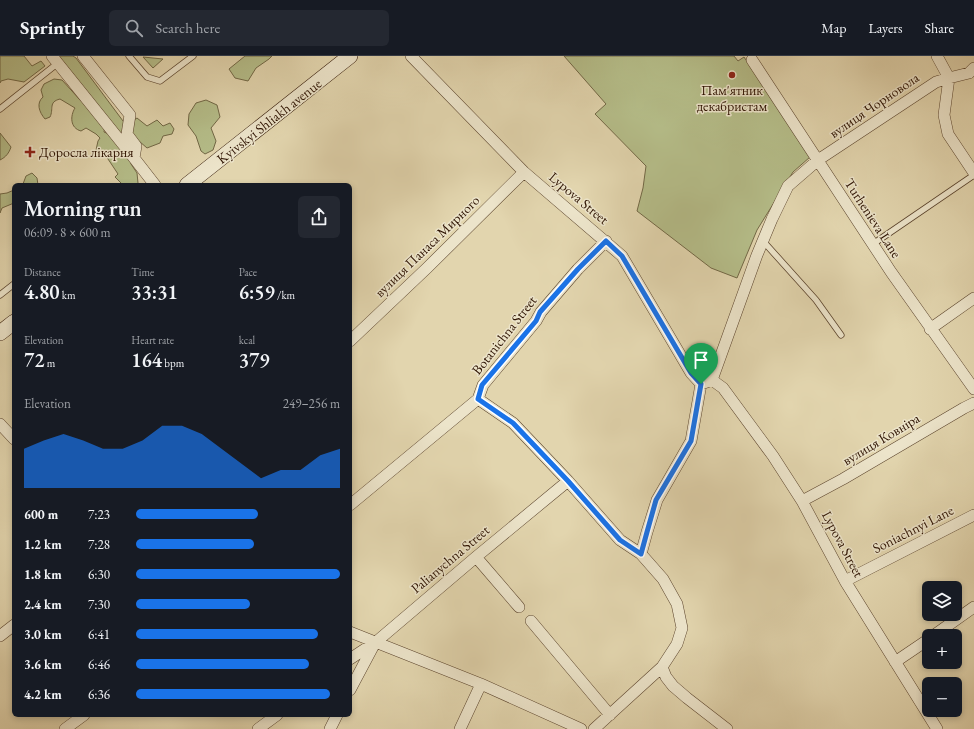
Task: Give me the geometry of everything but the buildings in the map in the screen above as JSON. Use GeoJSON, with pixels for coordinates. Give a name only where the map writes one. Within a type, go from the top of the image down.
{"type":"FeatureCollection","features":[{"type":"Feature","properties":{"kind":"main road","name":"Kyivskyi Shliakh avenue"},"geometry":{"type":"LineString","coordinates":[[190,183],[347,57]]}},
{"type":"Feature","properties":{"kind":"main road"},"geometry":{"type":"LineString","coordinates":[[0,333],[12,324]]}},
{"type":"Feature","properties":{"kind":"street"},"geometry":{"type":"LineString","coordinates":[[83,56],[130,115],[127,134],[136,146],[134,158]]}},
{"type":"Feature","properties":{"kind":"street","name":"Lypova Street"},"geometry":{"type":"LineString","coordinates":[[410,56],[524,172],[622,256],[691,373],[701,384]]}},
{"type":"Feature","properties":{"kind":"street"},"geometry":{"type":"LineString","coordinates":[[937,56],[949,78],[944,115],[948,134],[974,174]]}},
{"type":"Feature","properties":{"kind":"street"},"geometry":{"type":"LineString","coordinates":[[55,59],[134,158],[151,182]]}},
{"type":"Feature","properties":{"kind":"street","name":"Turhenieva Lane"},"geometry":{"type":"LineString","coordinates":[[752,60],[891,272],[974,389]]}},
{"type":"Feature","properties":{"kind":"street","name":"вулиця Чорновола"},"geometry":{"type":"LineString","coordinates":[[763,241],[788,186],[818,160],[936,82],[969,73],[974,68]]}},
{"type":"Feature","properties":{"kind":"street","name":"вулиця Панаса Мирного"},"geometry":{"type":"LineString","coordinates":[[352,339],[427,268],[524,172]]}},
{"type":"Feature","properties":{"kind":"street","name":"Botanichna Street"},"geometry":{"type":"LineString","coordinates":[[352,503],[478,399],[482,385],[536,321],[540,312],[578,269],[606,241]]}},
{"type":"Feature","properties":{"kind":"street"},"geometry":{"type":"LineString","coordinates":[[641,554],[656,500],[691,441],[701,384],[712,380],[746,283],[763,241]]}},
{"type":"Feature","properties":{"kind":"street"},"geometry":{"type":"LineString","coordinates":[[930,329],[974,298]]}},
{"type":"Feature","properties":{"kind":"street","name":"Lypova Street"},"geometry":{"type":"LineString","coordinates":[[712,380],[723,388],[773,456],[802,501],[845,581],[937,729]]}},
{"type":"Feature","properties":{"kind":"street"},"geometry":{"type":"LineString","coordinates":[[478,399],[513,423],[568,481],[620,540],[641,554],[663,579],[677,604],[682,628],[677,644],[662,667],[594,729]]}},
{"type":"Feature","properties":{"kind":"street","name":"вулиця Ковніра"},"geometry":{"type":"LineString","coordinates":[[802,501],[974,403]]}},
{"type":"Feature","properties":{"kind":"street"},"geometry":{"type":"LineString","coordinates":[[0,424],[12,437]]}},
{"type":"Feature","properties":{"kind":"street","name":"Palianychna Street"},"geometry":{"type":"LineString","coordinates":[[352,658],[376,642],[568,481]]}},
{"type":"Feature","properties":{"kind":"street","name":"Soniachnyi Lane"},"geometry":{"type":"LineString","coordinates":[[845,581],[974,515]]}},
{"type":"Feature","properties":{"kind":"street"},"geometry":{"type":"LineString","coordinates":[[476,557],[519,607]]}},
{"type":"Feature","properties":{"kind":"street"},"geometry":{"type":"LineString","coordinates":[[943,629],[974,607]]}},
{"type":"Feature","properties":{"kind":"street"},"geometry":{"type":"LineString","coordinates":[[531,621],[610,715]]}},
{"type":"Feature","properties":{"kind":"street"},"geometry":{"type":"LineString","coordinates":[[0,636],[12,627]]}},
{"type":"Feature","properties":{"kind":"street"},"geometry":{"type":"LineString","coordinates":[[352,633],[481,684],[580,729]]}},
{"type":"Feature","properties":{"kind":"street"},"geometry":{"type":"LineString","coordinates":[[352,686],[376,642]]}},
{"type":"Feature","properties":{"kind":"street"},"geometry":{"type":"LineString","coordinates":[[896,662],[922,644]]}},
{"type":"Feature","properties":{"kind":"street"},"geometry":{"type":"LineString","coordinates":[[662,667],[666,677],[673,686],[727,729]]}},
{"type":"Feature","properties":{"kind":"street"},"geometry":{"type":"LineString","coordinates":[[460,729],[481,684]]}},
{"type":"Feature","properties":{"kind":"street"},"geometry":{"type":"LineString","coordinates":[[65,729],[81,717]]}},
{"type":"Feature","properties":{"kind":"street"},"geometry":{"type":"LineString","coordinates":[[258,729],[274,717]]}},
{"type":"Feature","properties":{"kind":"street"},"geometry":{"type":"LineString","coordinates":[[330,729],[336,717]]}},
{"type":"Feature","properties":{"kind":"lane"},"geometry":{"type":"LineString","coordinates":[[129,56],[147,77],[160,81],[193,56]]}},
{"type":"Feature","properties":{"kind":"lane"},"geometry":{"type":"LineString","coordinates":[[0,109],[55,59]]}},
{"type":"Feature","properties":{"kind":"lane"},"geometry":{"type":"LineString","coordinates":[[873,244],[974,174]]}},
{"type":"Feature","properties":{"kind":"lane"},"geometry":{"type":"LineString","coordinates":[[763,241],[816,300],[841,335]]}},
{"type":"Feature","properties":{"kind":"lane"},"geometry":{"type":"LineString","coordinates":[[0,295],[12,287]]}},
{"type":"Feature","properties":{"kind":"green space"},"geometry":{"type":"Polygon","coordinates":[[[0,56],[24,56],[32,66],[41,61],[45,66],[24,82],[8,79],[1,81],[0,83],[0,56]]]}},
{"type":"Feature","properties":{"kind":"green space"},"geometry":{"type":"Polygon","coordinates":[[[55,56],[73,56],[76,58],[126,125],[137,118],[147,126],[157,120],[163,126],[170,123],[174,129],[172,134],[163,136],[160,143],[147,148],[139,141],[129,149],[55,56]]]}},
{"type":"Feature","properties":{"kind":"green space"},"geometry":{"type":"Polygon","coordinates":[[[245,56],[272,56],[256,68],[248,81],[235,78],[229,69],[245,56]]]}},
{"type":"Feature","properties":{"kind":"green space"},"geometry":{"type":"Polygon","coordinates":[[[564,56],[734,56],[738,61],[744,57],[810,157],[793,172],[757,230],[737,278],[711,268],[637,211],[643,188],[646,166],[595,114],[606,104],[564,56]]]}},
{"type":"Feature","properties":{"kind":"green space"},"geometry":{"type":"Polygon","coordinates":[[[143,57],[163,59],[153,68],[143,57]]]}},
{"type":"Feature","properties":{"kind":"green space"},"geometry":{"type":"Polygon","coordinates":[[[54,79],[62,80],[81,101],[93,110],[105,125],[104,132],[114,136],[130,156],[131,164],[137,173],[138,183],[121,183],[115,177],[118,174],[106,156],[100,156],[96,150],[100,138],[86,128],[81,131],[73,125],[72,115],[75,108],[60,99],[56,100],[53,104],[50,117],[45,119],[39,108],[43,97],[41,90],[44,84],[54,79]]]}},
{"type":"Feature","properties":{"kind":"green space"},"geometry":{"type":"Polygon","coordinates":[[[206,100],[217,105],[220,117],[211,128],[216,141],[213,150],[205,154],[201,151],[196,136],[188,125],[189,114],[196,103],[206,100]]]}},
{"type":"Feature","properties":{"kind":"green space"},"geometry":{"type":"Polygon","coordinates":[[[0,133],[11,147],[7,155],[0,160],[0,133]]]}},
{"type":"Feature","properties":{"kind":"green space"},"geometry":{"type":"Polygon","coordinates":[[[32,173],[37,178],[38,183],[23,183],[26,176],[32,173]]]}},
{"type":"Feature","properties":{"kind":"green space"},"geometry":{"type":"Polygon","coordinates":[[[12,191],[12,204],[2,208],[0,213],[0,194],[12,191]]]}},
{"type":"Feature","properties":{"kind":"place","name":"Пам'ятник декабристам"},"geometry":{"type":"Point","coordinates":[732,75]}},
{"type":"Feature","properties":{"kind":"place","name":"Доросла лікарня"},"geometry":{"type":"Point","coordinates":[30,152]}},
{"type":"Feature","properties":{"kind":"route"},"geometry":{"type":"LineString","coordinates":[[606,241],[622,256],[691,373],[701,384],[691,441],[656,500],[641,554],[620,540],[568,481],[513,423],[478,399],[482,385],[536,321],[540,312],[578,269],[606,241]]}}]}
